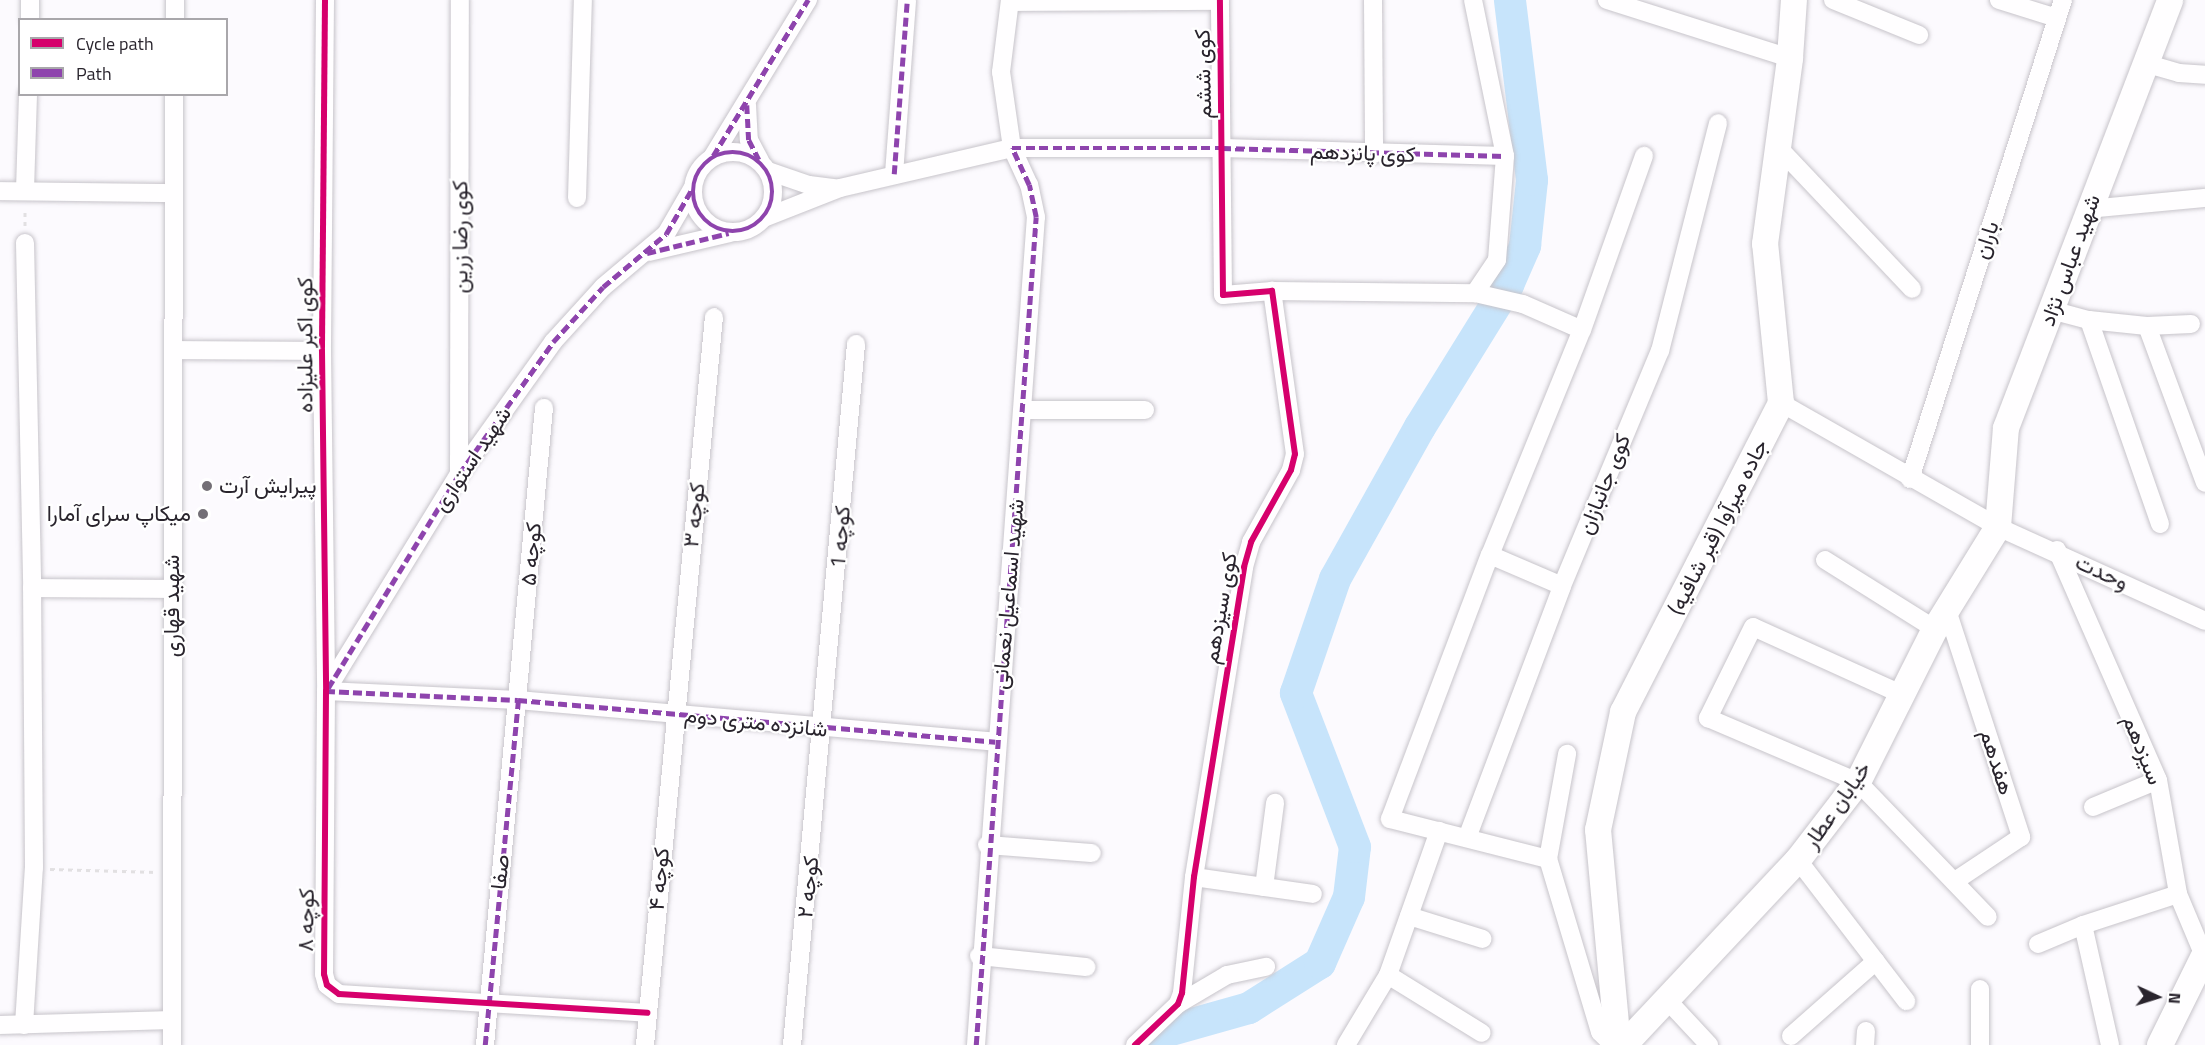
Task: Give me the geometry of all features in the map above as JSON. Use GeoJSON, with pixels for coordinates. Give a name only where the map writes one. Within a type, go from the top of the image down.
{"type":"FeatureCollection","features":[{"type":"Feature","properties":{"kind":"main road"},"geometry":{"type":"LineString","coordinates":[[1781,403],[1765,244],[1776,145],[1790,58],[1795,0]]}},
{"type":"Feature","properties":{"kind":"main road","name":"شهید عباس نژاد"},"geometry":{"type":"LineString","coordinates":[[1998,527],[2006,428],[2088,209],[2148,64],[2170,0]]}},
{"type":"Feature","properties":{"kind":"main road","name":"جاده میرآوا (قبر شافیه)"},"geometry":{"type":"LineString","coordinates":[[1618,1045],[1598,830],[1623,712],[1781,403]]}},
{"type":"Feature","properties":{"kind":"main road","name":"خیابان عطار"},"geometry":{"type":"LineString","coordinates":[[1624,1045],[1668,1002],[1798,860],[1858,782],[1901,694],[1941,620],[1998,527]]}},
{"type":"Feature","properties":{"kind":"main road"},"geometry":{"type":"LineString","coordinates":[[2160,1045],[2204,955]]}},
{"type":"Feature","properties":{"kind":"street"},"geometry":{"type":"LineString","coordinates":[[30,0],[30,18]]}},
{"type":"Feature","properties":{"kind":"street"},"geometry":{"type":"LineString","coordinates":[[174,18],[175,0]]}},
{"type":"Feature","properties":{"kind":"street","name":"کوی اکبر علیزاده"},"geometry":{"type":"LineString","coordinates":[[325,0],[322,351],[326,691]]}},
{"type":"Feature","properties":{"kind":"street","name":"کوی رضا زرین"},"geometry":{"type":"LineString","coordinates":[[459,474],[460,0]]}},
{"type":"Feature","properties":{"kind":"street"},"geometry":{"type":"LineString","coordinates":[[577,198],[583,0]]}},
{"type":"Feature","properties":{"kind":"street"},"geometry":{"type":"LineString","coordinates":[[808,0],[747,105],[713,156],[695,176],[692,189],[700,215],[719,230],[731,232],[743,231],[764,218],[840,188]]}},
{"type":"Feature","properties":{"kind":"street"},"geometry":{"type":"LineString","coordinates":[[894,174],[907,0]]}},
{"type":"Feature","properties":{"kind":"street"},"geometry":{"type":"LineString","coordinates":[[1373,0],[1374,153]]}},
{"type":"Feature","properties":{"kind":"street"},"geometry":{"type":"LineString","coordinates":[[1473,0],[1505,156],[1497,260],[1475,292]]}},
{"type":"Feature","properties":{"kind":"street"},"geometry":{"type":"LineString","coordinates":[[1607,0],[1790,58]]}},
{"type":"Feature","properties":{"kind":"street"},"geometry":{"type":"LineString","coordinates":[[1833,0],[1919,35]]}},
{"type":"Feature","properties":{"kind":"street"},"geometry":{"type":"LineString","coordinates":[[1999,0],[2057,18]]}},
{"type":"Feature","properties":{"kind":"street","name":"باران"},"geometry":{"type":"LineString","coordinates":[[1910,479],[2063,0]]}},
{"type":"Feature","properties":{"kind":"street"},"geometry":{"type":"LineString","coordinates":[[1010,1],[1220,1]]}},
{"type":"Feature","properties":{"kind":"street","name":"شهید اسماعیل نعمانی"},"geometry":{"type":"LineString","coordinates":[[976,1045],[987,845],[1024,410],[1036,217],[1029,185],[1012,148],[1001,72],[1010,1]]}},
{"type":"Feature","properties":{"kind":"street","name":"کوی ششم"},"geometry":{"type":"LineString","coordinates":[[1220,1],[1222,148]]}},
{"type":"Feature","properties":{"kind":"street"},"geometry":{"type":"LineString","coordinates":[[2148,64],[2179,73],[2205,75]]}},
{"type":"Feature","properties":{"kind":"street"},"geometry":{"type":"LineString","coordinates":[[25,190],[28,96]]}},
{"type":"Feature","properties":{"kind":"street","name":"شهید قهاری"},"geometry":{"type":"LineString","coordinates":[[172,1045],[174,96]]}},
{"type":"Feature","properties":{"kind":"street"},"geometry":{"type":"LineString","coordinates":[[747,105],[749,140],[764,166],[773,195],[764,218]]}},
{"type":"Feature","properties":{"kind":"street","name":"کوی جانبازان"},"geometry":{"type":"LineString","coordinates":[[1467,838],[1562,586],[1660,351],[1718,123]]}},
{"type":"Feature","properties":{"kind":"street"},"geometry":{"type":"LineString","coordinates":[[1776,145],[1912,289]]}},
{"type":"Feature","properties":{"kind":"street","name":"کوی پانزدهم"},"geometry":{"type":"LineString","coordinates":[[840,188],[1012,148],[1222,148],[1505,156]]}},
{"type":"Feature","properties":{"kind":"street"},"geometry":{"type":"LineString","coordinates":[[1222,148],[1223,295],[1272,291],[1475,292],[1523,304],[1582,330]]}},
{"type":"Feature","properties":{"kind":"street"},"geometry":{"type":"LineString","coordinates":[[713,156],[738,151],[764,166],[809,185],[840,188]]}},
{"type":"Feature","properties":{"kind":"street"},"geometry":{"type":"LineString","coordinates":[[1548,859],[1390,819],[1490,555],[1582,330],[1644,156]]}},
{"type":"Feature","properties":{"kind":"street","name":"شهید استواری"},"geometry":{"type":"LineString","coordinates":[[326,691],[459,474],[553,342],[603,287],[647,253],[680,215],[692,189]]}},
{"type":"Feature","properties":{"kind":"street"},"geometry":{"type":"LineString","coordinates":[[0,191],[174,193]]}},
{"type":"Feature","properties":{"kind":"street"},"geometry":{"type":"LineString","coordinates":[[2088,209],[2205,198]]}},
{"type":"Feature","properties":{"kind":"street","name":"شهید استواری"},"geometry":{"type":"LineString","coordinates":[[647,253],[731,232]]}},
{"type":"Feature","properties":{"kind":"street"},"geometry":{"type":"LineString","coordinates":[[24,1025],[34,868],[32,588],[25,243]]}},
{"type":"Feature","properties":{"kind":"street","name":"کوی سیزدهم"},"geometry":{"type":"LineString","coordinates":[[1178,1004],[1194,877],[1244,567],[1251,542],[1291,470],[1295,454],[1272,291]]}},
{"type":"Feature","properties":{"kind":"street"},"geometry":{"type":"LineString","coordinates":[[2052,310],[2089,320],[2147,326],[2191,324]]}},
{"type":"Feature","properties":{"kind":"street","name":"کوچه ۳"},"geometry":{"type":"LineString","coordinates":[[675,713],[714,317]]}},
{"type":"Feature","properties":{"kind":"street"},"geometry":{"type":"LineString","coordinates":[[2089,320],[2160,524]]}},
{"type":"Feature","properties":{"kind":"street"},"geometry":{"type":"LineString","coordinates":[[2147,326],[2205,483]]}},
{"type":"Feature","properties":{"kind":"street","name":"کوچه 1"},"geometry":{"type":"LineString","coordinates":[[824,730],[856,344]]}},
{"type":"Feature","properties":{"kind":"street"},"geometry":{"type":"LineString","coordinates":[[172,350],[322,351]]}},
{"type":"Feature","properties":{"kind":"street","name":"وحدت"},"geometry":{"type":"LineString","coordinates":[[1781,403],[1910,479],[1998,527],[2057,550],[2205,621]]}},
{"type":"Feature","properties":{"kind":"street","name":"کوچه ۵"},"geometry":{"type":"LineString","coordinates":[[518,700],[544,408]]}},
{"type":"Feature","properties":{"kind":"street"},"geometry":{"type":"LineString","coordinates":[[1024,410],[1145,410]]}},
{"type":"Feature","properties":{"kind":"street","name":"سیزدهم"},"geometry":{"type":"LineString","coordinates":[[2057,550],[2158,780],[2178,894],[2204,955]]}},
{"type":"Feature","properties":{"kind":"street"},"geometry":{"type":"LineString","coordinates":[[1490,555],[1562,586]]}},
{"type":"Feature","properties":{"kind":"street"},"geometry":{"type":"LineString","coordinates":[[1825,560],[1941,620]]}},
{"type":"Feature","properties":{"kind":"street"},"geometry":{"type":"LineString","coordinates":[[32,588],[172,589]]}},
{"type":"Feature","properties":{"kind":"street","name":"هفدهم"},"geometry":{"type":"LineString","coordinates":[[1941,620],[2021,837],[1954,881]]}},
{"type":"Feature","properties":{"kind":"street"},"geometry":{"type":"LineString","coordinates":[[1901,694],[1753,627],[1707,718],[1858,782],[1989,917]]}},
{"type":"Feature","properties":{"kind":"street","name":"شانزده متری دوم"},"geometry":{"type":"LineString","coordinates":[[326,691],[518,700],[675,713],[824,730],[995,742]]}},
{"type":"Feature","properties":{"kind":"street","name":"کوچه ۸"},"geometry":{"type":"LineString","coordinates":[[326,691],[324,975],[327,985],[339,994],[487,1005]]}},
{"type":"Feature","properties":{"kind":"street","name":"صفا"},"geometry":{"type":"LineString","coordinates":[[485,1045],[487,1005],[518,700]]}},
{"type":"Feature","properties":{"kind":"street","name":"کوچه ۴"},"geometry":{"type":"LineString","coordinates":[[645,1045],[675,713]]}},
{"type":"Feature","properties":{"kind":"street","name":"کوچه ۲"},"geometry":{"type":"LineString","coordinates":[[792,1045],[824,730]]}},
{"type":"Feature","properties":{"kind":"street"},"geometry":{"type":"LineString","coordinates":[[1567,754],[1548,859],[1600,1032],[1613,1045]]}},
{"type":"Feature","properties":{"kind":"street"},"geometry":{"type":"LineString","coordinates":[[2093,807],[2158,780]]}},
{"type":"Feature","properties":{"kind":"street"},"geometry":{"type":"LineString","coordinates":[[1264,887],[1275,803]]}},
{"type":"Feature","properties":{"kind":"street"},"geometry":{"type":"LineString","coordinates":[[1347,1045],[1388,975],[1439,831]]}},
{"type":"Feature","properties":{"kind":"street"},"geometry":{"type":"LineString","coordinates":[[987,845],[1092,853]]}},
{"type":"Feature","properties":{"kind":"street"},"geometry":{"type":"LineString","coordinates":[[1798,860],[1906,1001]]}},
{"type":"Feature","properties":{"kind":"street"},"geometry":{"type":"LineString","coordinates":[[1194,877],[1313,894]]}},
{"type":"Feature","properties":{"kind":"street"},"geometry":{"type":"LineString","coordinates":[[2038,944],[2083,925],[2178,894]]}},
{"type":"Feature","properties":{"kind":"street"},"geometry":{"type":"LineString","coordinates":[[1409,916],[1483,939]]}},
{"type":"Feature","properties":{"kind":"street"},"geometry":{"type":"LineString","coordinates":[[2083,925],[2110,1045]]}},
{"type":"Feature","properties":{"kind":"street"},"geometry":{"type":"LineString","coordinates":[[980,956],[1086,967]]}},
{"type":"Feature","properties":{"kind":"street"},"geometry":{"type":"LineString","coordinates":[[1791,1036],[1876,961]]}},
{"type":"Feature","properties":{"kind":"street"},"geometry":{"type":"LineString","coordinates":[[1135,1045],[1178,1004],[1227,975],[1266,968]]}},
{"type":"Feature","properties":{"kind":"street"},"geometry":{"type":"LineString","coordinates":[[1388,975],[1482,1033]]}},
{"type":"Feature","properties":{"kind":"street"},"geometry":{"type":"LineString","coordinates":[[1980,989],[1980,1045]]}},
{"type":"Feature","properties":{"kind":"street"},"geometry":{"type":"LineString","coordinates":[[1668,1002],[1709,1045]]}},
{"type":"Feature","properties":{"kind":"street"},"geometry":{"type":"LineString","coordinates":[[487,1005],[647,1012]]}},
{"type":"Feature","properties":{"kind":"street"},"geometry":{"type":"LineString","coordinates":[[0,1025],[172,1020]]}},
{"type":"Feature","properties":{"kind":"path"},"geometry":{"type":"LineString","coordinates":[[25,190],[25,243]]}},
{"type":"Feature","properties":{"kind":"path"},"geometry":{"type":"LineString","coordinates":[[34,868],[171,872]]}},
{"type":"Feature","properties":{"kind":"waterway"},"geometry":{"type":"LineString","coordinates":[[1160,1045],[1164,1032],[1249,1008],[1320,963],[1349,897],[1355,847],[1296,693],[1335,579],[1420,427],[1508,285],[1525,246],[1532,180],[1510,0]]}},
{"type":"Feature","properties":{"kind":"marked path"},"geometry":{"type":"LineString","coordinates":[[713,156],[808,0]]}},
{"type":"Feature","properties":{"kind":"marked path"},"geometry":{"type":"LineString","coordinates":[[894,174],[907,0]]}},
{"type":"Feature","properties":{"kind":"marked path"},"geometry":{"type":"LineString","coordinates":[[747,105],[749,140],[759,160]]}},
{"type":"Feature","properties":{"kind":"marked path"},"geometry":{"type":"LineString","coordinates":[[976,1045],[1036,217],[1029,185],[1012,148],[1222,148],[1505,156]]}},
{"type":"Feature","properties":{"kind":"marked path"},"geometry":{"type":"LineString","coordinates":[[733,152],[748,155],[761,164],[770,177],[773,192],[770,207],[761,220],[748,229],[733,232],[718,229],[705,220],[696,207],[693,192],[696,177],[705,164],[718,155],[733,152]]}},
{"type":"Feature","properties":{"kind":"marked path"},"geometry":{"type":"LineString","coordinates":[[328,688],[459,474],[553,342],[603,287],[666,234],[692,189]]}},
{"type":"Feature","properties":{"kind":"marked path"},"geometry":{"type":"LineString","coordinates":[[647,253],[729,233]]}},
{"type":"Feature","properties":{"kind":"marked path"},"geometry":{"type":"LineString","coordinates":[[326,691],[518,700],[995,742]]}},
{"type":"Feature","properties":{"kind":"marked path"},"geometry":{"type":"LineString","coordinates":[[485,1045],[518,700]]}},
{"type":"Feature","properties":{"kind":"cycle path"},"geometry":{"type":"LineString","coordinates":[[325,0],[322,351],[326,691],[324,974],[327,985],[339,994],[647,1013]]}},
{"type":"Feature","properties":{"kind":"cycle path"},"geometry":{"type":"LineString","coordinates":[[1135,1045],[1178,1004],[1182,993],[1194,877],[1244,567],[1251,542],[1291,470],[1295,454],[1272,291],[1223,295],[1220,0]]}},
{"type":"Feature","properties":{"kind":"place","name":"پیرایش آرت"},"geometry":{"type":"Point","coordinates":[207,486]}},
{"type":"Feature","properties":{"kind":"place","name":"میکاپ سرای آمارا"},"geometry":{"type":"Point","coordinates":[203,514]}}]}
